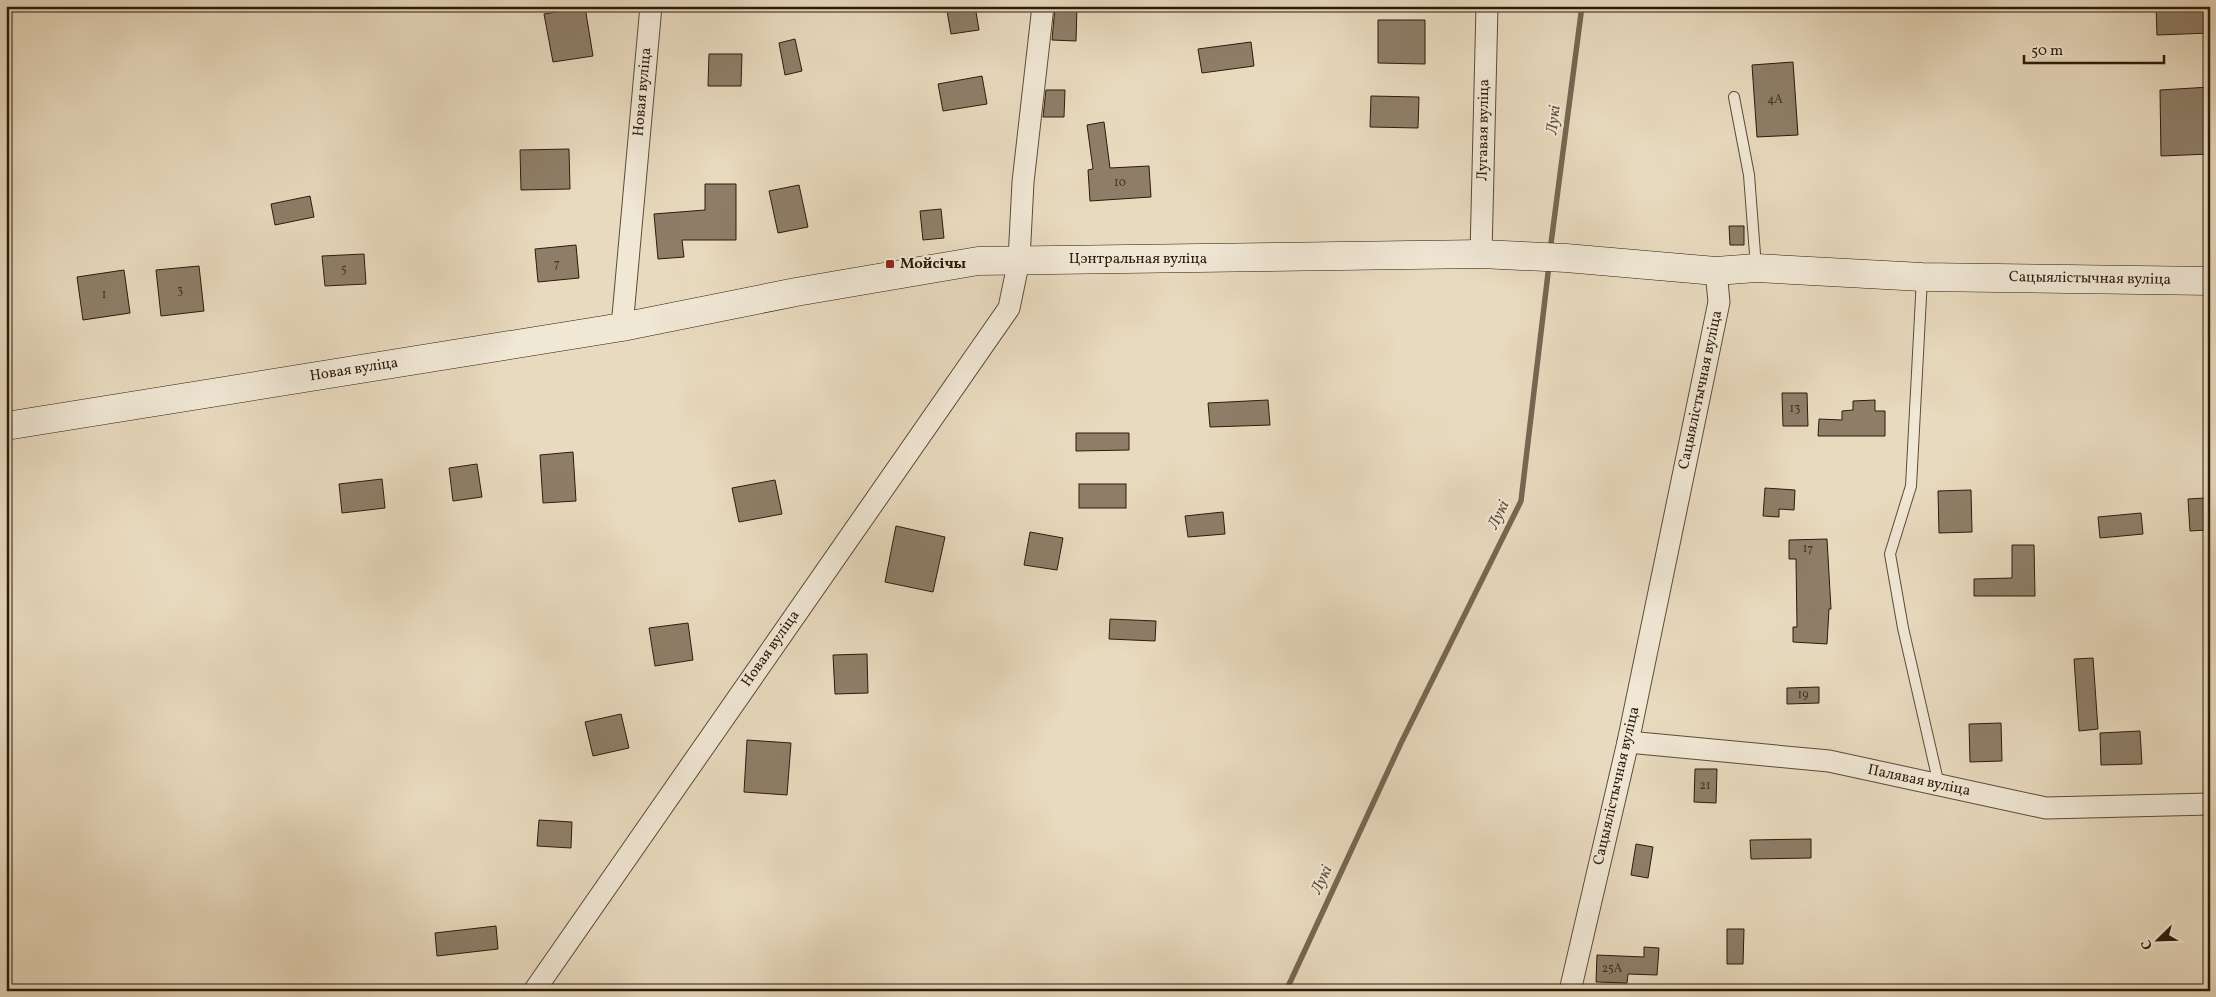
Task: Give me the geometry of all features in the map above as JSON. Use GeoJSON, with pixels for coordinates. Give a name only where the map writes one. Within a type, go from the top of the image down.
{"type":"FeatureCollection","features":[{"type":"Feature","properties":{"kind":"street","name":"Новая вуліца"},"geometry":{"type":"LineString","coordinates":[[622,327],[651,6]]}},
{"type":"Feature","properties":{"kind":"street"},"geometry":{"type":"LineString","coordinates":[[1018,260],[1023,182],[1043,6]]}},
{"type":"Feature","properties":{"kind":"street","name":"Лугавая вуліца"},"geometry":{"type":"LineString","coordinates":[[1481,254],[1487,6]]}},
{"type":"Feature","properties":{"kind":"street","name":"Цэнтральная вуліца"},"geometry":{"type":"LineString","coordinates":[[1018,260],[1481,254],[1566,258],[1716,271]]}},
{"type":"Feature","properties":{"kind":"street","name":"Новая вуліца"},"geometry":{"type":"LineString","coordinates":[[6,426],[622,327],[796,292],[968,262],[1018,260],[1009,308],[534,991]]}},
{"type":"Feature","properties":{"kind":"street","name":"Сацыялістычная вуліца"},"geometry":{"type":"LineString","coordinates":[[1570,991],[1628,742],[1719,302],[1716,271],[1756,268],[1922,276],[2210,281]]}},
{"type":"Feature","properties":{"kind":"street","name":"Палявая вуліца"},"geometry":{"type":"LineString","coordinates":[[1628,742],[1829,761],[2046,808],[2210,804]]}},
{"type":"Feature","properties":{"kind":"lane"},"geometry":{"type":"LineString","coordinates":[[1734,97],[1749,175],[1756,268]]}},
{"type":"Feature","properties":{"kind":"lane"},"geometry":{"type":"LineString","coordinates":[[1922,276],[1911,486],[1890,554],[1903,628],[1939,786]]}},
{"type":"Feature","properties":{"kind":"building"},"geometry":{"type":"Polygon","coordinates":[[[975,6],[979,30],[951,34],[947,11],[975,6]]]}},
{"type":"Feature","properties":{"kind":"building"},"geometry":{"type":"Polygon","coordinates":[[[2156,6],[2210,6],[2210,33],[2157,35],[2156,6]]]}},
{"type":"Feature","properties":{"kind":"building"},"geometry":{"type":"Polygon","coordinates":[[[585,7],[593,56],[553,62],[544,14],[585,7]]]}},
{"type":"Feature","properties":{"kind":"building"},"geometry":{"type":"Polygon","coordinates":[[[1055,7],[1077,7],[1076,41],[1052,40],[1055,7]]]}},
{"type":"Feature","properties":{"kind":"building"},"geometry":{"type":"Polygon","coordinates":[[[1378,20],[1425,20],[1425,64],[1378,63],[1378,20]]]}},
{"type":"Feature","properties":{"kind":"building"},"geometry":{"type":"Polygon","coordinates":[[[795,39],[802,71],[785,75],[779,43],[795,39]]]}},
{"type":"Feature","properties":{"kind":"building"},"geometry":{"type":"Polygon","coordinates":[[[1251,42],[1254,66],[1202,73],[1198,49],[1251,42]]]}},
{"type":"Feature","properties":{"kind":"building"},"geometry":{"type":"Polygon","coordinates":[[[709,54],[742,54],[741,86],[708,86],[709,54]]]}},
{"type":"Feature","properties":{"kind":"building"},"geometry":{"type":"Polygon","coordinates":[[[1793,62],[1798,135],[1757,137],[1752,65],[1793,62]]]}},
{"type":"Feature","properties":{"kind":"building"},"geometry":{"type":"Polygon","coordinates":[[[982,76],[987,104],[943,111],[938,84],[982,76]]]}},
{"type":"Feature","properties":{"kind":"building"},"geometry":{"type":"Polygon","coordinates":[[[2210,87],[2210,154],[2161,156],[2160,90],[2210,87]]]}},
{"type":"Feature","properties":{"kind":"building"},"geometry":{"type":"Polygon","coordinates":[[[1046,90],[1065,90],[1064,117],[1043,117],[1046,90]]]}},
{"type":"Feature","properties":{"kind":"building"},"geometry":{"type":"Polygon","coordinates":[[[1371,96],[1419,97],[1418,128],[1370,127],[1371,96]]]}},
{"type":"Feature","properties":{"kind":"building"},"geometry":{"type":"Polygon","coordinates":[[[1104,122],[1110,168],[1149,166],[1151,197],[1090,201],[1088,170],[1093,169],[1087,125],[1104,122]]]}},
{"type":"Feature","properties":{"kind":"building"},"geometry":{"type":"Polygon","coordinates":[[[569,149],[570,189],[521,190],[520,150],[569,149]]]}},
{"type":"Feature","properties":{"kind":"building"},"geometry":{"type":"Polygon","coordinates":[[[705,184],[736,184],[736,240],[682,240],[684,257],[658,259],[654,214],[705,210],[705,184]]]}},
{"type":"Feature","properties":{"kind":"building"},"geometry":{"type":"Polygon","coordinates":[[[799,185],[808,227],[778,233],[769,191],[799,185]]]}},
{"type":"Feature","properties":{"kind":"building"},"geometry":{"type":"Polygon","coordinates":[[[310,196],[314,217],[275,225],[271,204],[310,196]]]}},
{"type":"Feature","properties":{"kind":"building"},"geometry":{"type":"Polygon","coordinates":[[[941,209],[944,238],[923,240],[920,211],[941,209]]]}},
{"type":"Feature","properties":{"kind":"building"},"geometry":{"type":"Polygon","coordinates":[[[1729,226],[1744,226],[1744,245],[1730,245],[1729,226]]]}},
{"type":"Feature","properties":{"kind":"building"},"geometry":{"type":"Polygon","coordinates":[[[576,245],[579,278],[538,282],[535,249],[576,245]]]}},
{"type":"Feature","properties":{"kind":"building"},"geometry":{"type":"Polygon","coordinates":[[[364,254],[366,284],[325,286],[322,256],[364,254]]]}},
{"type":"Feature","properties":{"kind":"building"},"geometry":{"type":"Polygon","coordinates":[[[199,266],[204,311],[161,316],[156,270],[199,266]]]}},
{"type":"Feature","properties":{"kind":"building"},"geometry":{"type":"Polygon","coordinates":[[[124,270],[130,313],[83,320],[77,277],[124,270]]]}},
{"type":"Feature","properties":{"kind":"building"},"geometry":{"type":"Polygon","coordinates":[[[1782,393],[1807,393],[1808,426],[1783,426],[1782,393]]]}},
{"type":"Feature","properties":{"kind":"building"},"geometry":{"type":"Polygon","coordinates":[[[1268,400],[1270,425],[1210,427],[1208,403],[1268,400]]]}},
{"type":"Feature","properties":{"kind":"building"},"geometry":{"type":"Polygon","coordinates":[[[1875,400],[1875,411],[1885,411],[1885,436],[1818,436],[1819,419],[1842,420],[1842,411],[1853,410],[1853,401],[1875,400]]]}},
{"type":"Feature","properties":{"kind":"building"},"geometry":{"type":"Polygon","coordinates":[[[1076,433],[1129,433],[1129,450],[1076,451],[1076,433]]]}},
{"type":"Feature","properties":{"kind":"building"},"geometry":{"type":"Polygon","coordinates":[[[573,452],[576,501],[543,503],[540,455],[573,452]]]}},
{"type":"Feature","properties":{"kind":"building"},"geometry":{"type":"Polygon","coordinates":[[[477,464],[482,497],[453,501],[449,468],[477,464]]]}},
{"type":"Feature","properties":{"kind":"building"},"geometry":{"type":"Polygon","coordinates":[[[382,479],[385,508],[342,513],[339,484],[382,479]]]}},
{"type":"Feature","properties":{"kind":"building"},"geometry":{"type":"Polygon","coordinates":[[[775,480],[782,514],[739,522],[732,488],[775,480]]]}},
{"type":"Feature","properties":{"kind":"building"},"geometry":{"type":"Polygon","coordinates":[[[1079,484],[1126,484],[1126,508],[1079,508],[1079,484]]]}},
{"type":"Feature","properties":{"kind":"building"},"geometry":{"type":"Polygon","coordinates":[[[1765,488],[1795,490],[1794,510],[1779,509],[1779,517],[1763,516],[1765,488]]]}},
{"type":"Feature","properties":{"kind":"building"},"geometry":{"type":"Polygon","coordinates":[[[1971,490],[1972,532],[1939,533],[1938,491],[1971,490]]]}},
{"type":"Feature","properties":{"kind":"building"},"geometry":{"type":"Polygon","coordinates":[[[2205,498],[2207,530],[2190,531],[2188,499],[2205,498]]]}},
{"type":"Feature","properties":{"kind":"building"},"geometry":{"type":"Polygon","coordinates":[[[1223,512],[1225,534],[1188,537],[1185,516],[1223,512]]]}},
{"type":"Feature","properties":{"kind":"building"},"geometry":{"type":"Polygon","coordinates":[[[2141,513],[2143,534],[2100,538],[2098,517],[2141,513]]]}},
{"type":"Feature","properties":{"kind":"building"},"geometry":{"type":"Polygon","coordinates":[[[896,526],[945,537],[933,592],[885,582],[896,526]]]}},
{"type":"Feature","properties":{"kind":"building"},"geometry":{"type":"Polygon","coordinates":[[[1030,532],[1063,538],[1057,570],[1024,565],[1030,532]]]}},
{"type":"Feature","properties":{"kind":"building"},"geometry":{"type":"Polygon","coordinates":[[[1827,539],[1831,609],[1829,609],[1827,644],[1793,642],[1793,627],[1797,627],[1796,559],[1789,559],[1789,540],[1827,539]]]}},
{"type":"Feature","properties":{"kind":"building"},"geometry":{"type":"Polygon","coordinates":[[[2012,545],[2034,545],[2035,596],[1974,596],[1974,579],[2012,578],[2012,545]]]}},
{"type":"Feature","properties":{"kind":"building"},"geometry":{"type":"Polygon","coordinates":[[[1110,619],[1156,621],[1155,641],[1109,639],[1110,619]]]}},
{"type":"Feature","properties":{"kind":"building"},"geometry":{"type":"Polygon","coordinates":[[[688,623],[693,660],[655,666],[649,628],[688,623]]]}},
{"type":"Feature","properties":{"kind":"building"},"geometry":{"type":"Polygon","coordinates":[[[867,654],[868,693],[835,694],[833,655],[867,654]]]}},
{"type":"Feature","properties":{"kind":"building"},"geometry":{"type":"Polygon","coordinates":[[[2093,658],[2098,729],[2079,731],[2074,659],[2093,658]]]}},
{"type":"Feature","properties":{"kind":"building"},"geometry":{"type":"Polygon","coordinates":[[[1819,687],[1819,703],[1787,704],[1787,688],[1819,687]]]}},
{"type":"Feature","properties":{"kind":"building"},"geometry":{"type":"Polygon","coordinates":[[[621,714],[629,748],[593,756],[585,722],[621,714]]]}},
{"type":"Feature","properties":{"kind":"building"},"geometry":{"type":"Polygon","coordinates":[[[2001,723],[2002,761],[1970,762],[1969,724],[2001,723]]]}},
{"type":"Feature","properties":{"kind":"building"},"geometry":{"type":"Polygon","coordinates":[[[2140,731],[2142,764],[2101,765],[2100,733],[2140,731]]]}},
{"type":"Feature","properties":{"kind":"building"},"geometry":{"type":"Polygon","coordinates":[[[747,740],[791,743],[787,795],[744,792],[747,740]]]}},
{"type":"Feature","properties":{"kind":"building"},"geometry":{"type":"Polygon","coordinates":[[[1695,769],[1717,769],[1716,803],[1694,802],[1695,769]]]}},
{"type":"Feature","properties":{"kind":"building"},"geometry":{"type":"Polygon","coordinates":[[[539,820],[572,822],[571,848],[537,846],[539,820]]]}},
{"type":"Feature","properties":{"kind":"building"},"geometry":{"type":"Polygon","coordinates":[[[1811,839],[1811,858],[1751,859],[1750,840],[1811,839]]]}},
{"type":"Feature","properties":{"kind":"building"},"geometry":{"type":"Polygon","coordinates":[[[1636,844],[1653,847],[1648,878],[1631,875],[1636,844]]]}},
{"type":"Feature","properties":{"kind":"building"},"geometry":{"type":"Polygon","coordinates":[[[496,926],[498,949],[437,956],[435,933],[496,926]]]}},
{"type":"Feature","properties":{"kind":"building"},"geometry":{"type":"Polygon","coordinates":[[[1727,929],[1744,929],[1743,964],[1727,964],[1727,929]]]}},
{"type":"Feature","properties":{"kind":"building"},"geometry":{"type":"Polygon","coordinates":[[[1644,947],[1659,948],[1657,975],[1628,974],[1627,983],[1596,982],[1597,955],[1644,957],[1644,947]]]}},
{"type":"Feature","properties":{"kind":"waterway","name":"Лукі"},"geometry":{"type":"LineString","coordinates":[[1550,251],[1582,6]]}},
{"type":"Feature","properties":{"kind":"waterway","name":"Лукі"},"geometry":{"type":"LineString","coordinates":[[1286,991],[1401,743],[1521,501],[1549,265]]}},
{"type":"Feature","properties":{"kind":"place","name":"Мойсічы"},"geometry":{"type":"Point","coordinates":[890,264]}}]}
